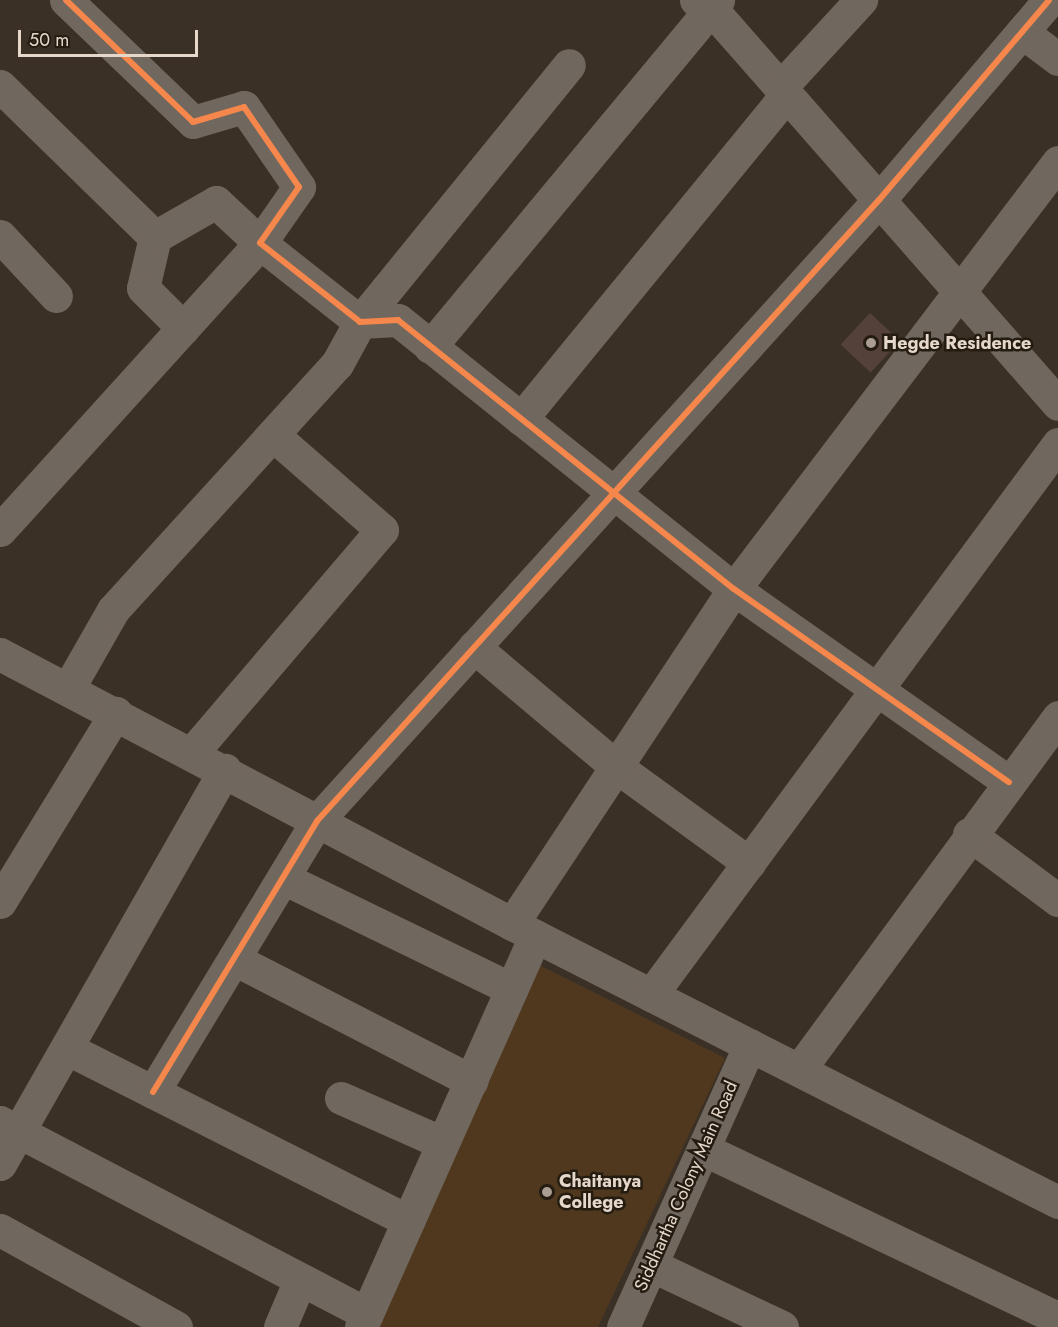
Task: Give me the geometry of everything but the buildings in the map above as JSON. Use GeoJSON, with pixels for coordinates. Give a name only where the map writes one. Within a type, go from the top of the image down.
{"type":"FeatureCollection","features":[{"type":"Feature","properties":{"kind":"street"},"geometry":{"type":"LineString","coordinates":[[0,530],[260,243],[299,187],[244,107],[193,122],[66,0]]}},
{"type":"Feature","properties":{"kind":"street"},"geometry":{"type":"LineString","coordinates":[[520,419],[783,91],[861,0]]}},
{"type":"Feature","properties":{"kind":"street"},"geometry":{"type":"LineString","coordinates":[[153,1092],[317,821],[879,200],[1049,0]]}},
{"type":"Feature","properties":{"kind":"street"},"geometry":{"type":"LineString","coordinates":[[430,347],[708,3],[1058,404]]}},
{"type":"Feature","properties":{"kind":"street"},"geometry":{"type":"LineString","coordinates":[[1022,32],[1058,59]]}},
{"type":"Feature","properties":{"kind":"street"},"geometry":{"type":"LineString","coordinates":[[68,689],[113,610],[338,364],[360,322],[569,65]]}},
{"type":"Feature","properties":{"kind":"street"},"geometry":{"type":"LineString","coordinates":[[0,86],[155,237]]}},
{"type":"Feature","properties":{"kind":"street"},"geometry":{"type":"LineString","coordinates":[[9,1127],[300,1280],[364,1320],[512,989],[524,930],[614,765],[734,589],[961,294],[1058,162]]}},
{"type":"Feature","properties":{"kind":"street"},"geometry":{"type":"LineString","coordinates":[[183,328],[143,288],[155,237],[216,202],[260,243],[360,322],[398,320],[734,589],[872,691],[1009,782]]}},
{"type":"Feature","properties":{"kind":"street"},"geometry":{"type":"LineString","coordinates":[[0,236],[56,296]]}},
{"type":"Feature","properties":{"kind":"street"},"geometry":{"type":"LineString","coordinates":[[192,753],[382,530],[273,435]]}},
{"type":"Feature","properties":{"kind":"street"},"geometry":{"type":"LineString","coordinates":[[651,995],[872,691],[1058,444]]}},
{"type":"Feature","properties":{"kind":"street"},"geometry":{"type":"LineString","coordinates":[[474,647],[614,765],[749,863]]}},
{"type":"Feature","properties":{"kind":"street"},"geometry":{"type":"LineString","coordinates":[[0,654],[225,770],[524,930],[1058,1202]]}},
{"type":"Feature","properties":{"kind":"street"},"geometry":{"type":"LineString","coordinates":[[0,902],[116,713]]}},
{"type":"Feature","properties":{"kind":"street"},"geometry":{"type":"LineString","coordinates":[[800,1070],[969,834],[1058,717]]}},
{"type":"Feature","properties":{"kind":"street"},"geometry":{"type":"LineString","coordinates":[[0,1164],[9,1127],[70,1050],[225,770]]}},
{"type":"Feature","properties":{"kind":"street"},"geometry":{"type":"LineString","coordinates":[[969,834],[1058,900]]}},
{"type":"Feature","properties":{"kind":"street"},"geometry":{"type":"LineString","coordinates":[[283,878],[512,989]]}},
{"type":"Feature","properties":{"kind":"street"},"geometry":{"type":"LineString","coordinates":[[234,959],[471,1081]]}},
{"type":"Feature","properties":{"kind":"street","name":"Siddhartha Colony Main Road"},"geometry":{"type":"LineString","coordinates":[[623,1327],[750,1045]]}},
{"type":"Feature","properties":{"kind":"street"},"geometry":{"type":"LineString","coordinates":[[70,1050],[408,1221]]}},
{"type":"Feature","properties":{"kind":"street"},"geometry":{"type":"LineString","coordinates":[[341,1098],[443,1143]]}},
{"type":"Feature","properties":{"kind":"street"},"geometry":{"type":"LineString","coordinates":[[703,1149],[1058,1318]]}},
{"type":"Feature","properties":{"kind":"street"},"geometry":{"type":"LineString","coordinates":[[0,1230],[176,1327]]}},
{"type":"Feature","properties":{"kind":"street"},"geometry":{"type":"LineString","coordinates":[[651,1265],[782,1327]]}},
{"type":"Feature","properties":{"kind":"street"},"geometry":{"type":"LineString","coordinates":[[280,1327],[300,1280]]}},
{"type":"Feature","properties":{"kind":"shaded area","name":"Chaitanya College"},"geometry":{"type":"Polygon","coordinates":[[[533,962],[725,1058],[598,1327],[377,1327],[533,962]]]}},
{"type":"Feature","properties":{"kind":"cycle path"},"geometry":{"type":"LineString","coordinates":[[66,0],[193,122],[244,107],[299,187],[260,243],[360,322],[398,320],[734,589],[1009,782]]}},
{"type":"Feature","properties":{"kind":"cycle path"},"geometry":{"type":"LineString","coordinates":[[153,1092],[317,821],[879,200],[1049,0]]}},
{"type":"Feature","properties":{"kind":"place","name":"Hegde Residence"},"geometry":{"type":"Point","coordinates":[871,343]}},
{"type":"Feature","properties":{"kind":"place","name":"Chaitanya College"},"geometry":{"type":"Point","coordinates":[547,1192]}}]}
